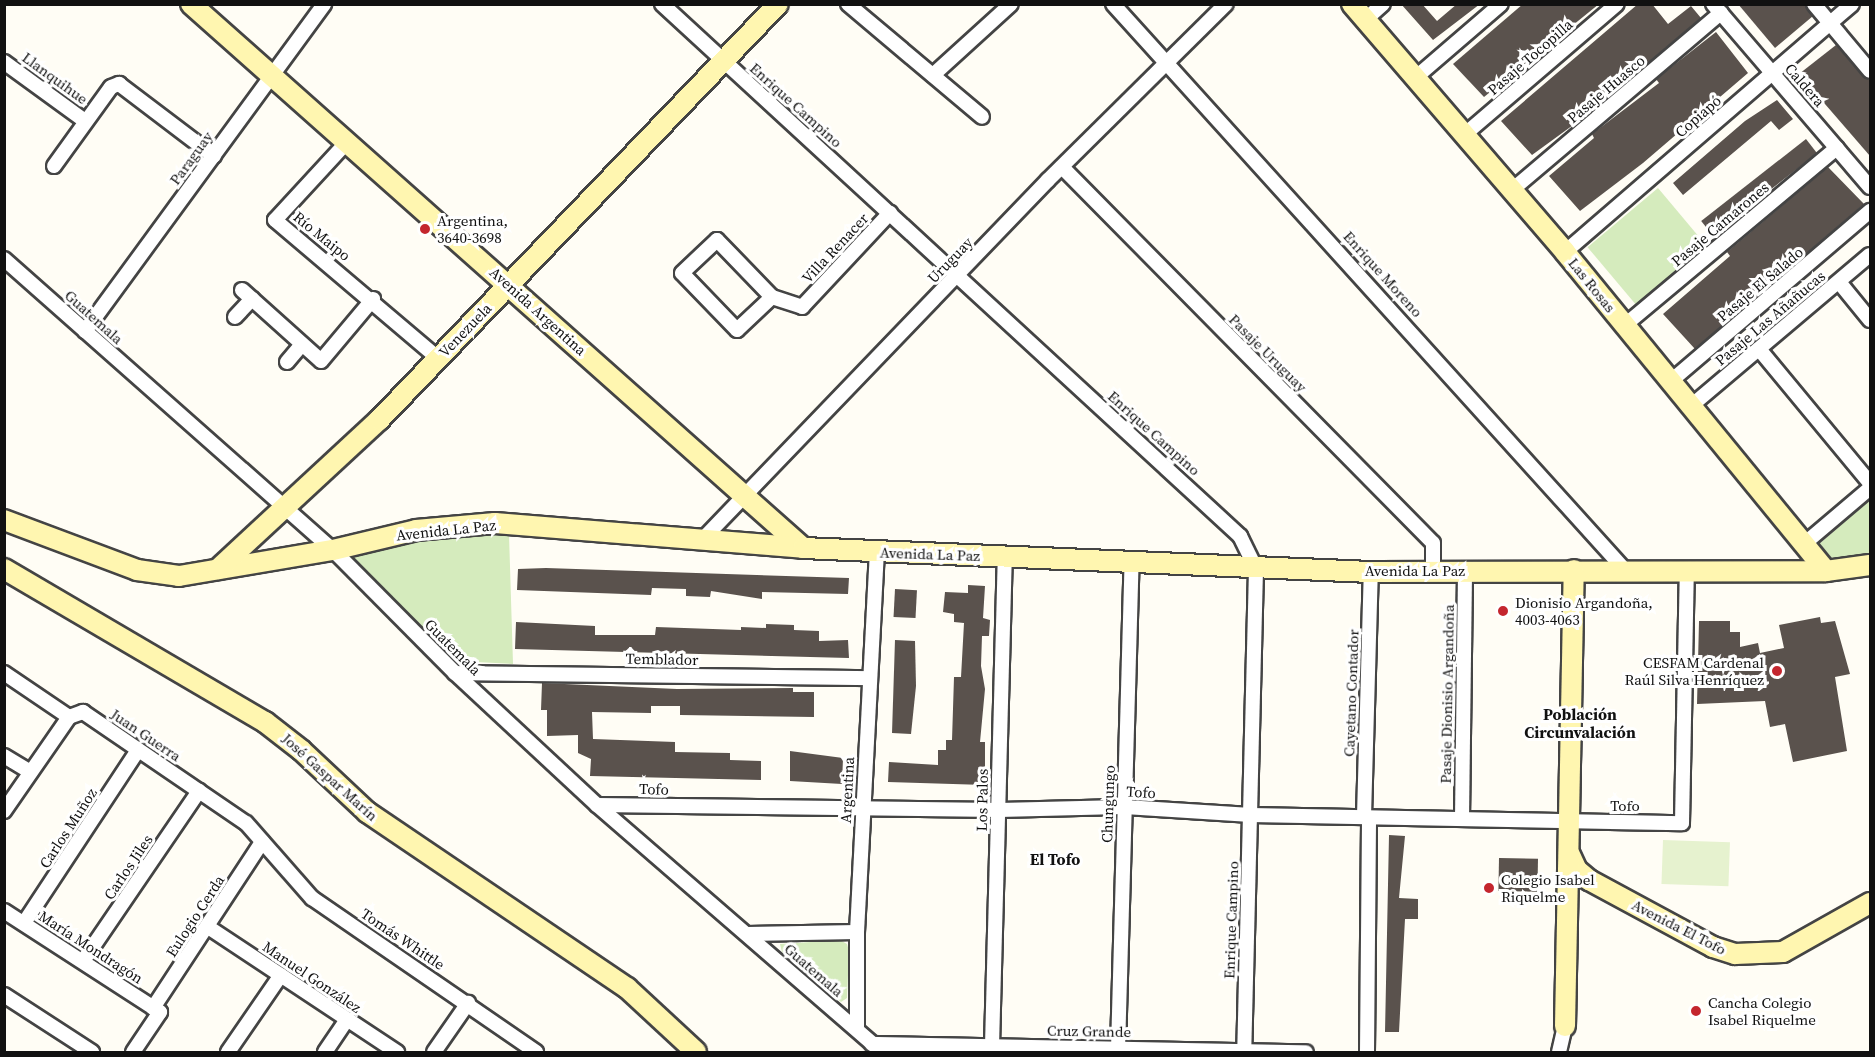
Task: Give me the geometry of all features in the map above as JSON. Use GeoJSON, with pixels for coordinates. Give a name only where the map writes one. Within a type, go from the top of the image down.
{"type":"FeatureCollection","features":[{"type":"Feature","properties":{"kind":"street","name":"Avenida Argentina"},"geometry":{"type":"LineString","coordinates":[[191,4],[803,548]]}},
{"type":"Feature","properties":{"kind":"street","name":"Paraguay"},"geometry":{"type":"LineString","coordinates":[[86,332],[324,4]]}},
{"type":"Feature","properties":{"kind":"street","name":"Enrique Campino"},"geometry":{"type":"LineString","coordinates":[[662,4],[1232,527],[1256,569],[1244,1051]]}},
{"type":"Feature","properties":{"kind":"street","name":"Venezuela"},"geometry":{"type":"LineString","coordinates":[[218,569],[286,508],[438,358],[778,4]]}},
{"type":"Feature","properties":{"kind":"street"},"geometry":{"type":"LineString","coordinates":[[848,4],[982,117]]}},
{"type":"Feature","properties":{"kind":"street"},"geometry":{"type":"LineString","coordinates":[[933,75],[1011,4]]}},
{"type":"Feature","properties":{"kind":"street","name":"Enrique Moreno"},"geometry":{"type":"LineString","coordinates":[[1113,4],[1624,570]]}},
{"type":"Feature","properties":{"kind":"street","name":"Uruguay"},"geometry":{"type":"LineString","coordinates":[[701,541],[1062,167],[1226,4]]}},
{"type":"Feature","properties":{"kind":"street"},"geometry":{"type":"LineString","coordinates":[[1359,12],[1383,4]]}},
{"type":"Feature","properties":{"kind":"street"},"geometry":{"type":"LineString","coordinates":[[1415,78],[1501,4]]}},
{"type":"Feature","properties":{"kind":"street","name":"Pasaje Tocopilla"},"geometry":{"type":"LineString","coordinates":[[1464,135],[1617,4]]}},
{"type":"Feature","properties":{"kind":"street"},"geometry":{"type":"LineString","coordinates":[[1814,4],[1870,71]]}},
{"type":"Feature","properties":{"kind":"street","name":"Copiapó"},"geometry":{"type":"LineString","coordinates":[[1565,252],[1852,4]]}},
{"type":"Feature","properties":{"kind":"street","name":"Caldera"},"geometry":{"type":"LineString","coordinates":[[1717,9],[1870,187]]}},
{"type":"Feature","properties":{"kind":"street","name":"Pasaje Huasco"},"geometry":{"type":"LineString","coordinates":[[1512,190],[1717,9]]}},
{"type":"Feature","properties":{"kind":"street","name":"Las Rosas"},"geometry":{"type":"LineString","coordinates":[[1359,12],[1565,252],[1826,571]]}},
{"type":"Feature","properties":{"kind":"street","name":"Llanquihue"},"geometry":{"type":"LineString","coordinates":[[4,62],[85,121]]}},
{"type":"Feature","properties":{"kind":"street","name":"Llanquihue"},"geometry":{"type":"LineString","coordinates":[[54,166],[111,87],[119,84],[214,156]]}},
{"type":"Feature","properties":{"kind":"street","name":"Río Maipo"},"geometry":{"type":"LineString","coordinates":[[346,142],[275,220],[373,299],[438,358]]}},
{"type":"Feature","properties":{"kind":"street","name":"Pasaje Camarones"},"geometry":{"type":"LineString","coordinates":[[1625,325],[1837,148]]}},
{"type":"Feature","properties":{"kind":"street","name":"Pasaje Uruguay"},"geometry":{"type":"LineString","coordinates":[[1062,167],[1433,543],[1433,570]]}},
{"type":"Feature","properties":{"kind":"street","name":"Pasaje El Salado"},"geometry":{"type":"LineString","coordinates":[[1671,381],[1870,211]]}},
{"type":"Feature","properties":{"kind":"street","name":"Villa Renacer"},"geometry":{"type":"LineString","coordinates":[[772,297],[737,330],[682,273],[717,240],[772,297],[802,307],[890,213]]}},
{"type":"Feature","properties":{"kind":"street","name":"Pasaje Las Añañucas"},"geometry":{"type":"LineString","coordinates":[[1691,406],[1870,255]]}},
{"type":"Feature","properties":{"kind":"street","name":"Guatemala"},"geometry":{"type":"LineString","coordinates":[[4,260],[333,550],[455,673],[597,805],[877,1048]]}},
{"type":"Feature","properties":{"kind":"street"},"geometry":{"type":"LineString","coordinates":[[1839,282],[1870,320]]}},
{"type":"Feature","properties":{"kind":"street"},"geometry":{"type":"LineString","coordinates":[[235,317],[247,294],[321,361],[373,299]]}},
{"type":"Feature","properties":{"kind":"street"},"geometry":{"type":"LineString","coordinates":[[287,362],[302,344]]}},
{"type":"Feature","properties":{"kind":"street"},"geometry":{"type":"LineString","coordinates":[[1759,349],[1870,483]]}},
{"type":"Feature","properties":{"kind":"street"},"geometry":{"type":"LineString","coordinates":[[1804,544],[1870,488]]}},
{"type":"Feature","properties":{"kind":"street","name":"Avenida La Paz"},"geometry":{"type":"LineString","coordinates":[[4,520],[150,573],[179,576],[333,550],[416,530],[495,523],[803,548],[1253,565],[1371,572],[1687,569],[1826,571],[1870,565]]}},
{"type":"Feature","properties":{"kind":"street","name":"Argentina"},"geometry":{"type":"LineString","coordinates":[[856,1029],[857,932],[877,552]]}},
{"type":"Feature","properties":{"kind":"street","name":"Los Palos"},"geometry":{"type":"LineString","coordinates":[[992,1046],[1005,556]]}},
{"type":"Feature","properties":{"kind":"street","name":"Chungungo"},"geometry":{"type":"LineString","coordinates":[[1118,1049],[1131,561]]}},
{"type":"Feature","properties":{"kind":"street","name":"José Gaspar Marín"},"geometry":{"type":"LineString","coordinates":[[4,569],[265,722],[301,750],[367,812],[627,988],[696,1053]]}},
{"type":"Feature","properties":{"kind":"street","name":"Tofo"},"geometry":{"type":"LineString","coordinates":[[597,805],[999,810],[1125,807],[1251,815],[1571,823],[1682,822],[1687,569]]}},
{"type":"Feature","properties":{"kind":"street","name":"Pasaje Dionisio Argandoña"},"geometry":{"type":"LineString","coordinates":[[1462,819],[1465,570]]}},
{"type":"Feature","properties":{"kind":"street"},"geometry":{"type":"LineString","coordinates":[[1559,1053],[1565,1026],[1571,823],[1574,570]]}},
{"type":"Feature","properties":{"kind":"street","name":"Cayetano Contador"},"geometry":{"type":"LineString","coordinates":[[1367,1053],[1367,817],[1371,572]]}},
{"type":"Feature","properties":{"kind":"street","name":"Juan Guerra"},"geometry":{"type":"LineString","coordinates":[[4,673],[69,717],[83,712],[246,823],[262,842]]}},
{"type":"Feature","properties":{"kind":"street","name":"Temblador"},"geometry":{"type":"LineString","coordinates":[[455,673],[869,678]]}},
{"type":"Feature","properties":{"kind":"street"},"geometry":{"type":"LineString","coordinates":[[4,811],[69,717]]}},
{"type":"Feature","properties":{"kind":"street","name":"Carlos Muñoz"},"geometry":{"type":"LineString","coordinates":[[24,923],[138,750]]}},
{"type":"Feature","properties":{"kind":"street"},"geometry":{"type":"LineString","coordinates":[[4,756],[31,772]]}},
{"type":"Feature","properties":{"kind":"street","name":"Carlos Jiles"},"geometry":{"type":"LineString","coordinates":[[83,962],[200,791]]}},
{"type":"Feature","properties":{"kind":"street","name":"Eulogio Cerda"},"geometry":{"type":"LineString","coordinates":[[133,1053],[157,1010],[262,842]]}},
{"type":"Feature","properties":{"kind":"street","name":"Tomás Whittle"},"geometry":{"type":"LineString","coordinates":[[262,842],[312,898],[468,1003],[532,1051]]}},
{"type":"Feature","properties":{"kind":"street","name":"Avenida El Tofo"},"geometry":{"type":"LineString","coordinates":[[1569,850],[1577,870],[1588,880],[1713,947],[1735,954],[1783,952],[1870,903]]}},
{"type":"Feature","properties":{"kind":"street","name":"María Mondragón"},"geometry":{"type":"LineString","coordinates":[[4,911],[157,1010]]}},
{"type":"Feature","properties":{"kind":"street","name":"Manuel González"},"geometry":{"type":"LineString","coordinates":[[208,927],[397,1053]]}},
{"type":"Feature","properties":{"kind":"street"},"geometry":{"type":"LineString","coordinates":[[748,934],[857,932]]}},
{"type":"Feature","properties":{"kind":"street"},"geometry":{"type":"LineString","coordinates":[[228,1053],[281,975]]}},
{"type":"Feature","properties":{"kind":"street"},"geometry":{"type":"LineString","coordinates":[[4,995],[92,1053]]}},
{"type":"Feature","properties":{"kind":"street"},"geometry":{"type":"LineString","coordinates":[[434,1053],[468,1003]]}},
{"type":"Feature","properties":{"kind":"street"},"geometry":{"type":"LineString","coordinates":[[325,1053],[346,1021]]}},
{"type":"Feature","properties":{"kind":"street","name":"Cruz Grande"},"geometry":{"type":"LineString","coordinates":[[877,1048],[992,1046],[1306,1053]]}},
{"type":"Feature","properties":{"kind":"green space"},"geometry":{"type":"Polygon","coordinates":[[[1658,188],[1707,247],[1637,306],[1588,247],[1658,188]]]}},
{"type":"Feature","properties":{"kind":"green space"},"geometry":{"type":"Polygon","coordinates":[[[1870,500],[1870,555],[1836,563],[1819,544],[1870,500]]]}},
{"type":"Feature","properties":{"kind":"green space"},"geometry":{"type":"Polygon","coordinates":[[[471,529],[509,534],[513,664],[457,661],[344,555],[471,529]]]}},
{"type":"Feature","properties":{"kind":"green space"},"geometry":{"type":"Polygon","coordinates":[[[1663,840],[1730,842],[1728,886],[1661,884],[1663,840]]]}},
{"type":"Feature","properties":{"kind":"green space"},"geometry":{"type":"Polygon","coordinates":[[[840,940],[847,944],[849,951],[847,998],[841,1002],[782,952],[780,944],[840,940]]]}},
{"type":"Feature","properties":{"kind":"building"},"geometry":{"type":"Polygon","coordinates":[[[1401,4],[1422,4],[1437,21],[1457,4],[1480,4],[1433,40],[1401,4]]]}},
{"type":"Feature","properties":{"kind":"building"},"geometry":{"type":"Polygon","coordinates":[[[1523,4],[1599,4],[1484,97],[1453,64],[1523,4]]]}},
{"type":"Feature","properties":{"kind":"building"},"geometry":{"type":"Polygon","coordinates":[[[1638,4],[1652,4],[1668,24],[1691,6],[1701,18],[1580,120],[1532,155],[1501,121],[1638,4]]]}},
{"type":"Feature","properties":{"kind":"building"},"geometry":{"type":"Polygon","coordinates":[[[1738,4],[1805,4],[1813,16],[1775,48],[1738,4]]]}},
{"type":"Feature","properties":{"kind":"building"},"geometry":{"type":"Polygon","coordinates":[[[1716,32],[1748,73],[1643,163],[1580,211],[1549,176],[1594,138],[1592,134],[1659,83],[1656,79],[1716,32]]]}},
{"type":"Feature","properties":{"kind":"building"},"geometry":{"type":"Polygon","coordinates":[[[1836,45],[1870,81],[1870,156],[1799,74],[1836,45]]]}},
{"type":"Feature","properties":{"kind":"building"},"geometry":{"type":"Polygon","coordinates":[[[1777,100],[1793,119],[1779,130],[1771,121],[1683,195],[1673,183],[1745,121],[1777,100]]]}},
{"type":"Feature","properties":{"kind":"building"},"geometry":{"type":"Polygon","coordinates":[[[1806,139],[1817,153],[1712,235],[1701,221],[1806,139]]]}},
{"type":"Feature","properties":{"kind":"building"},"geometry":{"type":"Polygon","coordinates":[[[1828,167],[1864,204],[1695,349],[1663,314],[1730,256],[1727,252],[1828,167]]]}},
{"type":"Feature","properties":{"kind":"building"},"geometry":{"type":"Polygon","coordinates":[[[518,569],[849,578],[848,594],[762,592],[762,599],[711,591],[710,597],[686,596],[686,589],[652,588],[651,595],[517,590],[518,569]]]}},
{"type":"Feature","properties":{"kind":"building"},"geometry":{"type":"Polygon","coordinates":[[[968,585],[985,586],[983,618],[990,620],[989,636],[982,636],[981,666],[985,689],[980,742],[985,742],[985,785],[888,782],[889,762],[938,765],[938,750],[946,750],[946,740],[952,740],[954,677],[961,677],[964,623],[954,622],[954,614],[943,612],[945,592],[968,593],[968,585]]]}},
{"type":"Feature","properties":{"kind":"building"},"geometry":{"type":"Polygon","coordinates":[[[895,589],[917,590],[916,618],[894,617],[895,589]]]}},
{"type":"Feature","properties":{"kind":"building"},"geometry":{"type":"Polygon","coordinates":[[[1820,617],[1821,623],[1835,621],[1850,674],[1835,677],[1847,751],[1793,762],[1785,724],[1770,727],[1765,701],[1697,704],[1699,621],[1730,621],[1730,632],[1740,632],[1740,647],[1758,643],[1760,653],[1784,648],[1779,625],[1820,617]]]}},
{"type":"Feature","properties":{"kind":"building"},"geometry":{"type":"Polygon","coordinates":[[[516,622],[595,626],[595,635],[655,635],[656,627],[741,630],[741,627],[766,628],[766,624],[794,625],[794,630],[819,631],[819,641],[848,640],[849,658],[515,649],[516,622]]]}},
{"type":"Feature","properties":{"kind":"building"},"geometry":{"type":"Polygon","coordinates":[[[895,640],[915,641],[916,686],[911,734],[892,733],[895,640]]]}},
{"type":"Feature","properties":{"kind":"building"},"geometry":{"type":"Polygon","coordinates":[[[542,683],[677,689],[793,688],[793,692],[814,692],[814,717],[680,715],[680,706],[651,706],[651,713],[592,712],[593,739],[675,742],[675,752],[730,753],[730,760],[761,761],[761,780],[590,776],[591,759],[578,753],[578,735],[547,736],[547,710],[541,710],[542,683]]]}},
{"type":"Feature","properties":{"kind":"building"},"geometry":{"type":"Polygon","coordinates":[[[790,751],[843,758],[842,784],[790,781],[790,751]]]}},
{"type":"Feature","properties":{"kind":"building"},"geometry":{"type":"Polygon","coordinates":[[[1389,835],[1405,836],[1399,898],[1418,899],[1418,919],[1405,919],[1399,1032],[1385,1032],[1389,835]]]}},
{"type":"Feature","properties":{"kind":"building"},"geometry":{"type":"Polygon","coordinates":[[[1499,858],[1538,859],[1537,892],[1498,891],[1499,858]]]}},
{"type":"Feature","properties":{"kind":"place","name":"Argentina, 3640-3698"},"geometry":{"type":"Point","coordinates":[425,229]}},
{"type":"Feature","properties":{"kind":"place","name":"Dionisio Argandoña, 4003-4063"},"geometry":{"type":"Point","coordinates":[1503,611]}},
{"type":"Feature","properties":{"kind":"place","name":"CESFAM Cardenal Raúl Silva Henríquez"},"geometry":{"type":"Point","coordinates":[1777,671]}},
{"type":"Feature","properties":{"kind":"place","name":"Colegio Isabel Riquelme"},"geometry":{"type":"Point","coordinates":[1489,888]}},
{"type":"Feature","properties":{"kind":"place","name":"Cancha Colegio Isabel Riquelme"},"geometry":{"type":"Point","coordinates":[1696,1011]}},
{"type":"Feature","properties":{"kind":"district","name":"Población Circunvalación"},"geometry":{"type":"Point","coordinates":[1580,723]}},
{"type":"Feature","properties":{"kind":"district","name":"El Tofo"},"geometry":{"type":"Point","coordinates":[1055,859]}}]}
